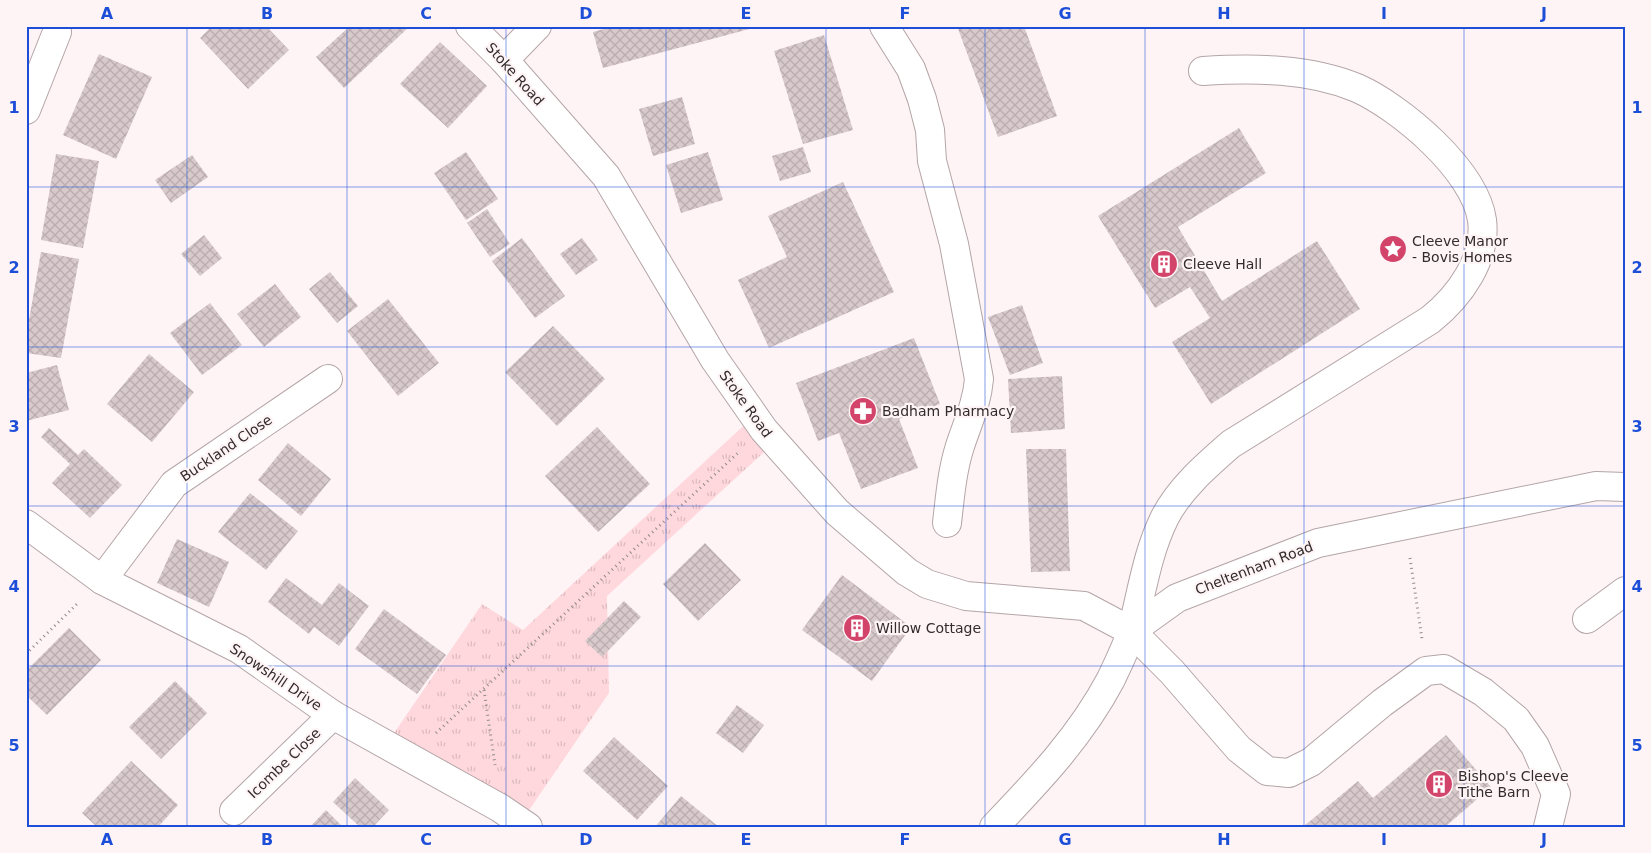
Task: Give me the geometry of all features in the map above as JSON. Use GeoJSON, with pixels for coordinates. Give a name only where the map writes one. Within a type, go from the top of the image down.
{"type":"FeatureCollection","features":[{"type":"Feature","properties":{"kind":"street","name":"Stoke Road"},"geometry":{"type":"LineString","coordinates":[[470,26],[504,60],[606,176],[715,360],[764,430],[837,512],[907,572],[927,584],[966,596],[1084,606],[1131,631],[1172,672],[1239,749],[1267,771],[1289,773],[1311,762],[1382,703],[1426,670]]}},
{"type":"Feature","properties":{"kind":"street"},"geometry":{"type":"LineString","coordinates":[[504,60],[537,26]]}},
{"type":"Feature","properties":{"kind":"street"},"geometry":{"type":"LineString","coordinates":[[884,26],[910,69],[922,98],[930,130],[932,161],[954,244],[979,379],[978,400],[960,446],[952,476],[947,523]]}},
{"type":"Feature","properties":{"kind":"street"},"geometry":{"type":"LineString","coordinates":[[26,110],[58,32]]}},
{"type":"Feature","properties":{"kind":"street"},"geometry":{"type":"LineString","coordinates":[[994,827],[1051,767],[1086,721],[1111,678],[1131,631],[1144,576],[1159,532],[1174,502],[1210,462],[1244,435],[1430,320],[1445,308],[1464,283],[1475,262],[1481,240],[1482,219],[1473,194],[1457,169],[1418,128],[1377,98],[1332,79],[1311,75],[1265,70],[1203,71]]}},
{"type":"Feature","properties":{"kind":"street","name":"Buckland Close"},"geometry":{"type":"LineString","coordinates":[[102,580],[174,484],[328,379]]}},
{"type":"Feature","properties":{"kind":"street","name":"Cheltenham Road"},"geometry":{"type":"LineString","coordinates":[[1131,631],[1177,598],[1318,543],[1596,486],[1625,487]]}},
{"type":"Feature","properties":{"kind":"street","name":"Snowshill Drive"},"geometry":{"type":"LineString","coordinates":[[26,524],[102,580],[239,649],[333,715],[500,808],[528,827]]}},
{"type":"Feature","properties":{"kind":"street"},"geometry":{"type":"LineString","coordinates":[[1587,619],[1625,591]]}},
{"type":"Feature","properties":{"kind":"street"},"geometry":{"type":"LineString","coordinates":[[1426,670],[1444,669],[1483,692],[1516,719],[1535,746],[1556,794],[1548,827]]}},
{"type":"Feature","properties":{"kind":"street","name":"Icombe Close"},"geometry":{"type":"LineString","coordinates":[[234,811],[333,715]]}},
{"type":"Feature","properties":{"kind":"path"},"geometry":{"type":"LineString","coordinates":[[410,758],[764,430]]}},
{"type":"Feature","properties":{"kind":"path"},"geometry":{"type":"LineString","coordinates":[[1405,526],[1426,670]]}},
{"type":"Feature","properties":{"kind":"path"},"geometry":{"type":"LineString","coordinates":[[26,654],[102,580]]}},
{"type":"Feature","properties":{"kind":"path"},"geometry":{"type":"LineString","coordinates":[[484,689],[500,808]]}},
{"type":"Feature","properties":{"kind":"green space"},"geometry":{"type":"Polygon","coordinates":[[[754,416],[774,443],[607,596],[609,693],[521,822],[386,745],[482,604],[523,630],[754,416]]]}},
{"type":"Feature","properties":{"kind":"building"},"geometry":{"type":"Polygon","coordinates":[[[212,26],[266,26],[289,50],[248,89],[200,38],[212,26]]]}},
{"type":"Feature","properties":{"kind":"building"},"geometry":{"type":"Polygon","coordinates":[[[350,26],[410,26],[344,88],[316,57],[350,26]]]}},
{"type":"Feature","properties":{"kind":"building"},"geometry":{"type":"Polygon","coordinates":[[[614,26],[757,27],[603,68],[593,32],[614,26]]]}},
{"type":"Feature","properties":{"kind":"building"},"geometry":{"type":"Polygon","coordinates":[[[957,26],[1024,26],[1057,116],[998,137],[957,26]]]}},
{"type":"Feature","properties":{"kind":"building"},"geometry":{"type":"Polygon","coordinates":[[[824,35],[853,130],[803,144],[774,51],[824,35]]]}},
{"type":"Feature","properties":{"kind":"building"},"geometry":{"type":"Polygon","coordinates":[[[440,42],[487,86],[448,128],[400,84],[440,42]]]}},
{"type":"Feature","properties":{"kind":"building"},"geometry":{"type":"Polygon","coordinates":[[[99,54],[152,77],[116,159],[63,135],[99,54]]]}},
{"type":"Feature","properties":{"kind":"building"},"geometry":{"type":"Polygon","coordinates":[[[682,97],[695,144],[653,156],[639,109],[682,97]]]}},
{"type":"Feature","properties":{"kind":"building","name":"Cleeve Hall"},"geometry":{"type":"Polygon","coordinates":[[[1239,128],[1266,173],[1178,227],[1222,301],[1317,241],[1360,309],[1211,404],[1172,342],[1210,318],[1190,287],[1155,308],[1098,216],[1239,128]]]}},
{"type":"Feature","properties":{"kind":"building"},"geometry":{"type":"Polygon","coordinates":[[[803,147],[811,172],[780,181],[772,156],[803,147]]]}},
{"type":"Feature","properties":{"kind":"building"},"geometry":{"type":"Polygon","coordinates":[[[466,152],[498,199],[466,220],[434,173],[466,152]]]}},
{"type":"Feature","properties":{"kind":"building"},"geometry":{"type":"Polygon","coordinates":[[[708,152],[723,200],[681,213],[666,165],[708,152]]]}},
{"type":"Feature","properties":{"kind":"building"},"geometry":{"type":"Polygon","coordinates":[[[56,154],[99,161],[83,248],[41,240],[56,154]]]}},
{"type":"Feature","properties":{"kind":"building"},"geometry":{"type":"Polygon","coordinates":[[[192,155],[208,177],[171,203],[155,180],[192,155]]]}},
{"type":"Feature","properties":{"kind":"building"},"geometry":{"type":"Polygon","coordinates":[[[843,182],[894,292],[769,348],[738,280],[787,257],[768,216],[843,182]]]}},
{"type":"Feature","properties":{"kind":"building"},"geometry":{"type":"Polygon","coordinates":[[[487,209],[510,244],[490,257],[467,223],[487,209]]]}},
{"type":"Feature","properties":{"kind":"building"},"geometry":{"type":"Polygon","coordinates":[[[204,235],[222,258],[200,276],[181,254],[204,235]]]}},
{"type":"Feature","properties":{"kind":"building"},"geometry":{"type":"Polygon","coordinates":[[[522,238],[565,296],[535,318],[492,261],[522,238]]]}},
{"type":"Feature","properties":{"kind":"building"},"geometry":{"type":"Polygon","coordinates":[[[582,238],[598,260],[576,275],[560,254],[582,238]]]}},
{"type":"Feature","properties":{"kind":"building"},"geometry":{"type":"Polygon","coordinates":[[[41,252],[79,259],[61,358],[26,353],[26,337],[41,252]]]}},
{"type":"Feature","properties":{"kind":"building"},"geometry":{"type":"Polygon","coordinates":[[[330,272],[358,306],[337,323],[309,289],[330,272]]]}},
{"type":"Feature","properties":{"kind":"building"},"geometry":{"type":"Polygon","coordinates":[[[275,284],[301,317],[264,347],[237,314],[275,284]]]}},
{"type":"Feature","properties":{"kind":"building"},"geometry":{"type":"Polygon","coordinates":[[[388,299],[439,363],[398,396],[347,331],[388,299]]]}},
{"type":"Feature","properties":{"kind":"building"},"geometry":{"type":"Polygon","coordinates":[[[210,303],[242,345],[202,375],[170,333],[210,303]]]}},
{"type":"Feature","properties":{"kind":"building"},"geometry":{"type":"Polygon","coordinates":[[[1022,305],[1043,363],[1010,375],[988,317],[1022,305]]]}},
{"type":"Feature","properties":{"kind":"building"},"geometry":{"type":"Polygon","coordinates":[[[553,326],[605,379],[557,426],[505,372],[553,326]]]}},
{"type":"Feature","properties":{"kind":"building","name":"Badham Pharmacy"},"geometry":{"type":"Polygon","coordinates":[[[914,338],[940,404],[899,419],[918,468],[861,489],[839,433],[818,441],[796,383],[914,338]]]}},
{"type":"Feature","properties":{"kind":"building"},"geometry":{"type":"Polygon","coordinates":[[[149,354],[194,392],[152,442],[107,404],[149,354]]]}},
{"type":"Feature","properties":{"kind":"building"},"geometry":{"type":"Polygon","coordinates":[[[57,365],[69,410],[26,421],[26,373],[57,365]]]}},
{"type":"Feature","properties":{"kind":"building"},"geometry":{"type":"Polygon","coordinates":[[[1062,376],[1065,429],[1011,433],[1008,379],[1062,376]]]}},
{"type":"Feature","properties":{"kind":"building"},"geometry":{"type":"Polygon","coordinates":[[[597,427],[650,484],[598,532],[545,476],[597,427]]]}},
{"type":"Feature","properties":{"kind":"building"},"geometry":{"type":"Polygon","coordinates":[[[49,428],[78,455],[84,449],[122,485],[90,518],[52,483],[70,464],[41,437],[49,428]]]}},
{"type":"Feature","properties":{"kind":"building"},"geometry":{"type":"Polygon","coordinates":[[[288,443],[331,479],[301,516],[258,480],[288,443]]]}},
{"type":"Feature","properties":{"kind":"building"},"geometry":{"type":"Polygon","coordinates":[[[1026,449],[1066,449],[1070,571],[1031,572],[1026,449]]]}},
{"type":"Feature","properties":{"kind":"building"},"geometry":{"type":"Polygon","coordinates":[[[250,493],[298,531],[266,570],[218,532],[250,493]]]}},
{"type":"Feature","properties":{"kind":"building"},"geometry":{"type":"Polygon","coordinates":[[[177,539],[229,562],[209,607],[157,583],[177,539]]]}},
{"type":"Feature","properties":{"kind":"building"},"geometry":{"type":"Polygon","coordinates":[[[705,543],[741,580],[698,621],[663,584],[705,543]]]}},
{"type":"Feature","properties":{"kind":"building","name":"Willow Cottage"},"geometry":{"type":"Polygon","coordinates":[[[842,575],[911,627],[872,681],[802,630],[842,575]]]}},
{"type":"Feature","properties":{"kind":"building"},"geometry":{"type":"Polygon","coordinates":[[[286,578],[322,605],[339,583],[369,606],[339,646],[314,627],[309,634],[268,602],[286,578]]]}},
{"type":"Feature","properties":{"kind":"building"},"geometry":{"type":"Polygon","coordinates":[[[624,601],[641,617],[602,657],[585,641],[624,601]]]}},
{"type":"Feature","properties":{"kind":"building"},"geometry":{"type":"Polygon","coordinates":[[[384,609],[446,655],[417,694],[355,649],[384,609]]]}},
{"type":"Feature","properties":{"kind":"building"},"geometry":{"type":"Polygon","coordinates":[[[69,628],[101,660],[47,715],[26,695],[26,671],[69,628]]]}},
{"type":"Feature","properties":{"kind":"building"},"geometry":{"type":"Polygon","coordinates":[[[175,681],[207,713],[161,759],[129,727],[175,681]]]}},
{"type":"Feature","properties":{"kind":"building"},"geometry":{"type":"Polygon","coordinates":[[[737,705],[764,725],[743,753],[716,733],[737,705]]]}},
{"type":"Feature","properties":{"kind":"building","name":"Bishop's Cleeve Tithe Barn"},"geometry":{"type":"Polygon","coordinates":[[[1446,735],[1491,787],[1445,827],[1303,827],[1358,781],[1373,798],[1446,735]]]}},
{"type":"Feature","properties":{"kind":"building"},"geometry":{"type":"Polygon","coordinates":[[[614,737],[668,786],[637,820],[583,771],[614,737]]]}},
{"type":"Feature","properties":{"kind":"building"},"geometry":{"type":"Polygon","coordinates":[[[131,761],[178,805],[158,827],[97,827],[82,813],[131,761]]]}},
{"type":"Feature","properties":{"kind":"building"},"geometry":{"type":"Polygon","coordinates":[[[355,778],[389,810],[373,827],[360,827],[333,802],[355,778]]]}},
{"type":"Feature","properties":{"kind":"building"},"geometry":{"type":"Polygon","coordinates":[[[681,796],[719,827],[655,827],[681,796]]]}},
{"type":"Feature","properties":{"kind":"building"},"geometry":{"type":"Polygon","coordinates":[[[326,810],[343,827],[310,827],[326,810]]]}},
{"type":"Feature","properties":{"kind":"place","name":"Cleeve Manor - Bovis Homes"},"geometry":{"type":"Point","coordinates":[1393,249]}},
{"type":"Feature","properties":{"kind":"place","name":"Cleeve Hall"},"geometry":{"type":"Point","coordinates":[1164,264]}},
{"type":"Feature","properties":{"kind":"place","name":"Badham Pharmacy"},"geometry":{"type":"Point","coordinates":[863,411]}},
{"type":"Feature","properties":{"kind":"place","name":"Willow Cottage"},"geometry":{"type":"Point","coordinates":[857,628]}},
{"type":"Feature","properties":{"kind":"place","name":"Bishop's Cleeve Tithe Barn"},"geometry":{"type":"Point","coordinates":[1439,784]}}]}
